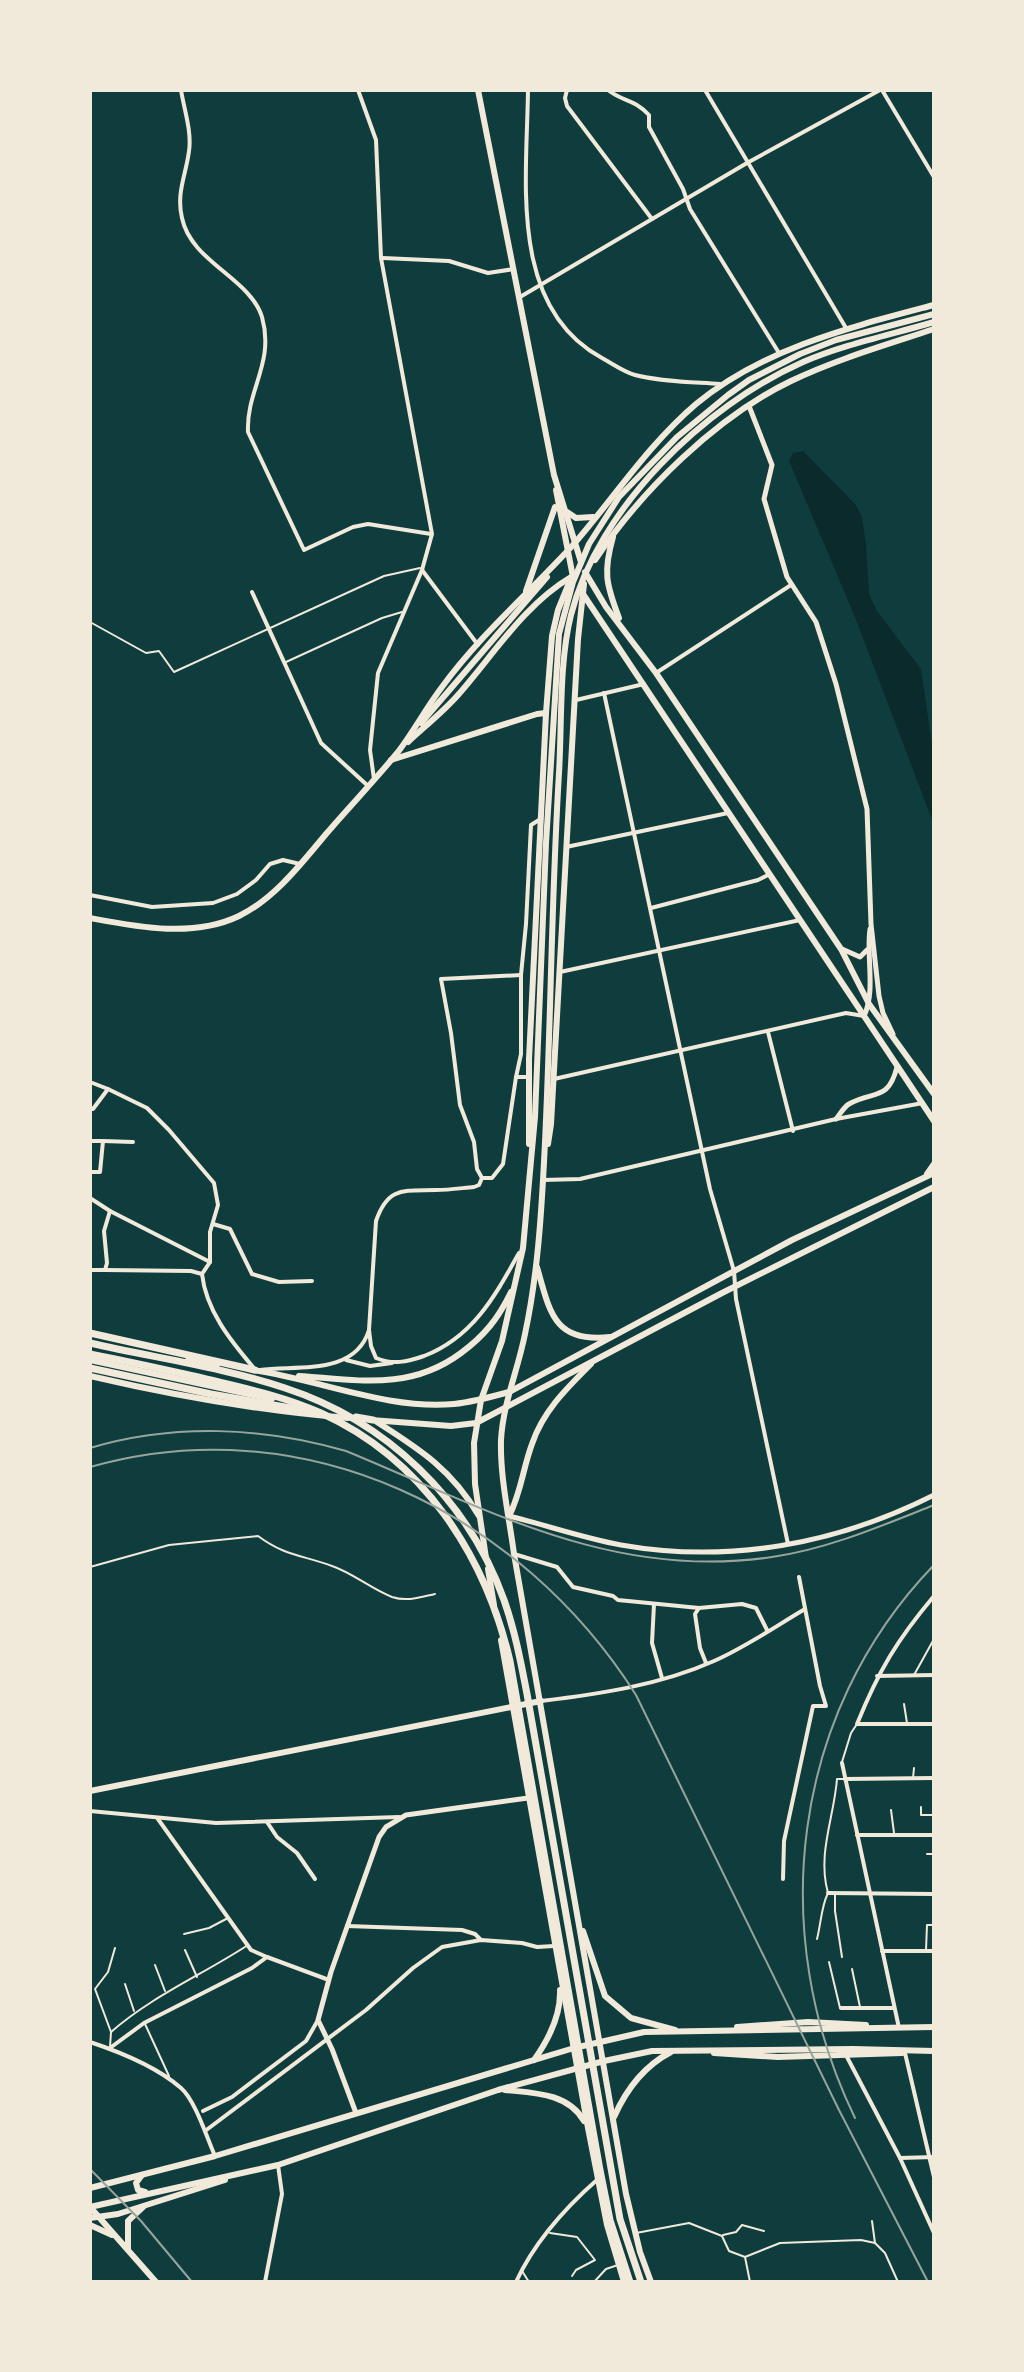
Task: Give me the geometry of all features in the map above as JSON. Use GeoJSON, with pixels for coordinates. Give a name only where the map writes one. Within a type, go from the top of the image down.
{"type":"FeatureCollection","features":[{"type":"Feature","properties":{"kind":"highway"},"geometry":{"type":"LineString","coordinates":[[90,1333],[255,1370]]}},
{"type":"Feature","properties":{"kind":"highway"},"geometry":{"type":"LineString","coordinates":[[90,1343],[264,1381],[314,1398],[345,1413],[407,1455],[456,1510],[485,1556],[511,1621],[525,1681],[620,2219],[641,2282]]}},
{"type":"Feature","properties":{"kind":"highway"},"geometry":{"type":"LineString","coordinates":[[90,1357],[264,1393],[300,1404],[334,1420],[371,1442],[408,1473],[432,1497],[474,1559],[497,1612],[510,1661],[600,2170],[627,2282]]}},
{"type":"Feature","properties":{"kind":"highway"},"geometry":{"type":"LineString","coordinates":[[90,1368],[211,1394],[373,1420]]}},
{"type":"Feature","properties":{"kind":"main road"},"geometry":{"type":"LineString","coordinates":[[478,90],[572,577],[934,1121]]}},
{"type":"Feature","properties":{"kind":"main road"},"geometry":{"type":"LineString","coordinates":[[398,751],[443,685],[573,544],[641,458],[696,405],[724,384],[779,353],[846,328],[934,305]]}},
{"type":"Feature","properties":{"kind":"main road"},"geometry":{"type":"LineString","coordinates":[[90,918],[171,929],[219,923],[236,917],[260,902],[300,864],[514,614],[677,437],[728,395],[775,366],[836,340],[934,314]]}},
{"type":"Feature","properties":{"kind":"main road"},"geometry":{"type":"LineString","coordinates":[[651,2282],[635,2233],[613,2119],[514,1554],[501,1461],[506,1406],[526,1331],[537,1264],[544,1160],[552,876],[566,647],[570,620],[583,578],[599,543],[643,484],[709,420],[782,372],[840,349],[934,322]]}},
{"type":"Feature","properties":{"kind":"main road"},"geometry":{"type":"LineString","coordinates":[[544,1160],[551,1124],[566,847],[586,576],[637,505],[717,427],[789,382],[840,360],[934,329]]}},
{"type":"Feature","properties":{"kind":"main road"},"geometry":{"type":"LineString","coordinates":[[554,475],[573,544],[586,576],[656,673],[841,949],[869,1004],[934,1094]]}},
{"type":"Feature","properties":{"kind":"main road"},"geometry":{"type":"LineString","coordinates":[[619,497],[599,526],[579,565],[564,606],[559,634],[546,843],[538,1065],[523,1248],[494,1369],[481,1400],[473,1461],[480,1519],[528,1798],[588,2128],[607,2225],[627,2282]]}},
{"type":"Feature","properties":{"kind":"main road"},"geometry":{"type":"LineString","coordinates":[[524,595],[557,504]]}},
{"type":"Feature","properties":{"kind":"main road"},"geometry":{"type":"LineString","coordinates":[[564,508],[576,518],[587,519],[596,515]]}},
{"type":"Feature","properties":{"kind":"main road"},"geometry":{"type":"LineString","coordinates":[[614,533],[606,565],[606,580],[622,625]]}},
{"type":"Feature","properties":{"kind":"main road"},"geometry":{"type":"LineString","coordinates":[[398,751],[456,697],[543,597],[572,577],[586,576]]}},
{"type":"Feature","properties":{"kind":"main road"},"geometry":{"type":"LineString","coordinates":[[530,1161],[528,1077],[546,713],[552,636],[563,594],[572,577]]}},
{"type":"Feature","properties":{"kind":"main road"},"geometry":{"type":"LineString","coordinates":[[391,760],[546,713]]}},
{"type":"Feature","properties":{"kind":"main road"},"geometry":{"type":"LineString","coordinates":[[918,1182],[932,1170],[934,1164]]}},
{"type":"Feature","properties":{"kind":"main road"},"geometry":{"type":"LineString","coordinates":[[90,1343],[280,1374],[391,1399],[451,1404],[481,1400],[509,1392],[792,1240],[934,1173]]}},
{"type":"Feature","properties":{"kind":"main road"},"geometry":{"type":"LineString","coordinates":[[90,1376],[194,1399],[263,1410],[451,1426],[476,1423],[736,1286],[934,1189]]}},
{"type":"Feature","properties":{"kind":"main road"},"geometry":{"type":"LineString","coordinates":[[537,1264],[547,1304],[562,1328],[587,1339],[613,1337]]}},
{"type":"Feature","properties":{"kind":"main road"},"geometry":{"type":"LineString","coordinates":[[280,1374],[389,1380],[416,1377],[437,1369],[479,1339],[496,1322],[519,1274]]}},
{"type":"Feature","properties":{"kind":"main road"},"geometry":{"type":"LineString","coordinates":[[90,1357],[373,1420],[436,1463],[464,1490],[480,1519]]}},
{"type":"Feature","properties":{"kind":"main road"},"geometry":{"type":"LineString","coordinates":[[509,1516],[541,1424],[554,1403],[595,1359]]}},
{"type":"Feature","properties":{"kind":"main road"},"geometry":{"type":"LineString","coordinates":[[90,1791],[541,1701]]}},
{"type":"Feature","properties":{"kind":"main road"},"geometry":{"type":"LineString","coordinates":[[579,1920],[605,1996],[631,2018],[684,2032]]}},
{"type":"Feature","properties":{"kind":"main road"},"geometry":{"type":"LineString","coordinates":[[534,2060],[544,2046],[561,2003],[560,1971]]}},
{"type":"Feature","properties":{"kind":"main road"},"geometry":{"type":"LineString","coordinates":[[90,2188],[215,2156],[574,2048],[644,2032],[684,2032],[808,2022],[847,2022],[889,2028],[934,2027]]}},
{"type":"Feature","properties":{"kind":"main road"},"geometry":{"type":"LineString","coordinates":[[613,2119],[622,2099],[655,2060],[680,2050],[778,2057],[847,2057],[934,2051]]}},
{"type":"Feature","properties":{"kind":"main road"},"geometry":{"type":"LineString","coordinates":[[90,2218],[99,2218],[278,2165],[498,2090],[652,2051],[934,2051]]}},
{"type":"Feature","properties":{"kind":"main road"},"geometry":{"type":"LineString","coordinates":[[498,2090],[538,2093],[563,2101],[579,2114],[588,2128]]}},
{"type":"Feature","properties":{"kind":"main road"},"geometry":{"type":"LineString","coordinates":[[156,2282],[90,2207],[278,2165]]}},
{"type":"Feature","properties":{"kind":"main road"},"geometry":{"type":"LineString","coordinates":[[142,2175],[136,2183],[138,2190],[148,2193]]}},
{"type":"Feature","properties":{"kind":"main road"},"geometry":{"type":"LineString","coordinates":[[128,2249],[128,2221],[151,2203]]}},
{"type":"Feature","properties":{"kind":"main road"},"geometry":{"type":"LineString","coordinates":[[90,2225],[118,2239]]}},
{"type":"Feature","properties":{"kind":"street"},"geometry":{"type":"LineString","coordinates":[[181,90],[189,152],[179,195],[182,220],[195,246],[229,274],[261,315],[266,354],[248,418],[248,432],[304,550],[353,527],[368,524],[432,534]]}},
{"type":"Feature","properties":{"kind":"street"},"geometry":{"type":"LineString","coordinates":[[358,90],[376,140],[381,258],[432,534],[422,568],[378,673],[370,750],[374,779]]}},
{"type":"Feature","properties":{"kind":"street"},"geometry":{"type":"LineString","coordinates":[[528,90],[528,235],[540,285],[556,314],[583,347],[632,374],[677,382],[724,384]]}},
{"type":"Feature","properties":{"kind":"street"},"geometry":{"type":"LineString","coordinates":[[567,90],[567,106],[652,219]]}},
{"type":"Feature","properties":{"kind":"street"},"geometry":{"type":"LineString","coordinates":[[608,90],[636,102],[649,115],[649,127],[686,199],[779,353]]}},
{"type":"Feature","properties":{"kind":"street"},"geometry":{"type":"LineString","coordinates":[[705,90],[846,328]]}},
{"type":"Feature","properties":{"kind":"street"},"geometry":{"type":"LineString","coordinates":[[520,297],[747,163],[881,90],[934,177]]}},
{"type":"Feature","properties":{"kind":"street"},"geometry":{"type":"LineString","coordinates":[[381,258],[449,261],[488,273],[514,269]]}},
{"type":"Feature","properties":{"kind":"street"},"geometry":{"type":"LineString","coordinates":[[749,406],[772,465],[764,499],[791,585],[816,622],[836,684],[867,809],[871,924],[883,1013],[902,1050]]}},
{"type":"Feature","properties":{"kind":"street"},"geometry":{"type":"LineString","coordinates":[[422,568],[478,645]]}},
{"type":"Feature","properties":{"kind":"street"},"geometry":{"type":"LineString","coordinates":[[656,673],[791,585]]}},
{"type":"Feature","properties":{"kind":"street"},"geometry":{"type":"LineString","coordinates":[[252,592],[321,743],[367,785]]}},
{"type":"Feature","properties":{"kind":"street"},"geometry":{"type":"LineString","coordinates":[[576,700],[644,684]]}},
{"type":"Feature","properties":{"kind":"street"},"geometry":{"type":"LineString","coordinates":[[604,693],[710,1189],[734,1271],[736,1299],[788,1544]]}},
{"type":"Feature","properties":{"kind":"street"},"geometry":{"type":"LineString","coordinates":[[566,847],[729,813]]}},
{"type":"Feature","properties":{"kind":"street"},"geometry":{"type":"LineString","coordinates":[[482,1178],[492,1178],[503,1164],[521,1054],[521,975],[531,825],[539,820]]}},
{"type":"Feature","properties":{"kind":"street"},"geometry":{"type":"LineString","coordinates":[[90,895],[152,907],[213,903],[237,894],[256,880],[270,864],[283,860],[300,864]]}},
{"type":"Feature","properties":{"kind":"street"},"geometry":{"type":"LineString","coordinates":[[651,908],[758,880],[770,874]]}},
{"type":"Feature","properties":{"kind":"street"},"geometry":{"type":"LineString","coordinates":[[560,972],[801,920]]}},
{"type":"Feature","properties":{"kind":"street"},"geometry":{"type":"LineString","coordinates":[[554,1079],[846,1013],[864,1016],[869,1004],[867,949],[871,924]]}},
{"type":"Feature","properties":{"kind":"street"},"geometry":{"type":"LineString","coordinates":[[841,949],[860,957],[867,949]]}},
{"type":"Feature","properties":{"kind":"street"},"geometry":{"type":"LineString","coordinates":[[482,1178],[477,1169],[474,1142],[460,1105],[441,979],[521,975]]}},
{"type":"Feature","properties":{"kind":"street"},"geometry":{"type":"LineString","coordinates":[[768,1032],[793,1131]]}},
{"type":"Feature","properties":{"kind":"street"},"geometry":{"type":"LineString","coordinates":[[836,1119],[847,1105],[885,1093],[897,1067]]}},
{"type":"Feature","properties":{"kind":"street"},"geometry":{"type":"LineString","coordinates":[[516,1077],[528,1077]]}},
{"type":"Feature","properties":{"kind":"street"},"geometry":{"type":"LineString","coordinates":[[90,1082],[147,1108],[214,1183],[218,1205],[210,1262],[202,1274],[204,1290],[217,1320],[255,1370],[305,1367],[345,1360],[370,1366],[409,1361],[430,1353],[468,1330],[482,1315],[523,1248]]}},
{"type":"Feature","properties":{"kind":"street"},"geometry":{"type":"LineString","coordinates":[[92,1109],[108,1089]]}},
{"type":"Feature","properties":{"kind":"street"},"geometry":{"type":"LineString","coordinates":[[543,1180],[580,1179],[836,1119],[923,1103]]}},
{"type":"Feature","properties":{"kind":"street"},"geometry":{"type":"LineString","coordinates":[[90,1141],[133,1142]]}},
{"type":"Feature","properties":{"kind":"street"},"geometry":{"type":"LineString","coordinates":[[90,1172],[100,1172],[103,1141]]}},
{"type":"Feature","properties":{"kind":"street"},"geometry":{"type":"LineString","coordinates":[[394,1363],[376,1358],[371,1346],[369,1330],[376,1221],[389,1197],[403,1190],[474,1187],[479,1185],[482,1178]]}},
{"type":"Feature","properties":{"kind":"street"},"geometry":{"type":"LineString","coordinates":[[90,1198],[210,1262]]}},
{"type":"Feature","properties":{"kind":"street"},"geometry":{"type":"LineString","coordinates":[[105,1270],[104,1231],[110,1211]]}},
{"type":"Feature","properties":{"kind":"street"},"geometry":{"type":"LineString","coordinates":[[213,1224],[230,1229],[252,1274],[279,1282],[312,1281]]}},
{"type":"Feature","properties":{"kind":"street"},"geometry":{"type":"LineString","coordinates":[[90,1270],[191,1271],[202,1274]]}},
{"type":"Feature","properties":{"kind":"street"},"geometry":{"type":"LineString","coordinates":[[345,1360],[360,1350],[369,1330]]}},
{"type":"Feature","properties":{"kind":"street"},"geometry":{"type":"LineString","coordinates":[[509,1516],[621,1545],[676,1552],[732,1552],[826,1537],[861,1527],[934,1495]]}},
{"type":"Feature","properties":{"kind":"street"},"geometry":{"type":"LineString","coordinates":[[514,1554],[557,1567],[573,1587],[613,1596],[618,1600],[699,1608],[742,1604],[756,1608],[767,1631]]}},
{"type":"Feature","properties":{"kind":"street"},"geometry":{"type":"LineString","coordinates":[[783,1879],[784,1841],[813,1706],[826,1706],[799,1577]]}},
{"type":"Feature","properties":{"kind":"street"},"geometry":{"type":"LineString","coordinates":[[934,1596],[904,1631],[877,1676],[857,1724],[934,1724]]}},
{"type":"Feature","properties":{"kind":"street"},"geometry":{"type":"LineString","coordinates":[[654,1604],[652,1643],[662,1678]]}},
{"type":"Feature","properties":{"kind":"street"},"geometry":{"type":"LineString","coordinates":[[699,1608],[695,1614],[698,1637],[707,1664]]}},
{"type":"Feature","properties":{"kind":"street"},"geometry":{"type":"LineString","coordinates":[[541,1701],[604,1694],[707,1664],[805,1609]]}},
{"type":"Feature","properties":{"kind":"street"},"geometry":{"type":"LineString","coordinates":[[877,1676],[934,1675]]}},
{"type":"Feature","properties":{"kind":"street"},"geometry":{"type":"LineString","coordinates":[[842,1763],[899,2028]]}},
{"type":"Feature","properties":{"kind":"street"},"geometry":{"type":"LineString","coordinates":[[845,1779],[934,1778]]}},
{"type":"Feature","properties":{"kind":"street"},"geometry":{"type":"LineString","coordinates":[[90,1811],[216,1823],[267,1822],[399,1817],[420,1811],[528,1798]]}},
{"type":"Feature","properties":{"kind":"street"},"geometry":{"type":"LineString","coordinates":[[203,2111],[232,2097],[306,2041],[318,2020],[373,1850],[386,1827],[399,1817]]}},
{"type":"Feature","properties":{"kind":"street"},"geometry":{"type":"LineString","coordinates":[[158,1819],[251,1950],[329,1980]]}},
{"type":"Feature","properties":{"kind":"street"},"geometry":{"type":"LineString","coordinates":[[267,1822],[277,1837],[297,1853],[315,1879]]}},
{"type":"Feature","properties":{"kind":"street"},"geometry":{"type":"LineString","coordinates":[[857,1835],[934,1835]]}},
{"type":"Feature","properties":{"kind":"street"},"geometry":{"type":"LineString","coordinates":[[828,1893],[934,1894]]}},
{"type":"Feature","properties":{"kind":"street"},"geometry":{"type":"LineString","coordinates":[[347,1926],[462,1930],[475,1934],[481,1940]]}},
{"type":"Feature","properties":{"kind":"street"},"geometry":{"type":"LineString","coordinates":[[205,2131],[442,1947],[481,1940],[554,1946]]}},
{"type":"Feature","properties":{"kind":"street"},"geometry":{"type":"LineString","coordinates":[[882,1951],[934,1951]]}},
{"type":"Feature","properties":{"kind":"street"},"geometry":{"type":"LineString","coordinates":[[110,2048],[144,2023],[252,1968],[267,1957]]}},
{"type":"Feature","properties":{"kind":"street"},"geometry":{"type":"LineString","coordinates":[[841,2008],[895,2008]]}},
{"type":"Feature","properties":{"kind":"street"},"geometry":{"type":"LineString","coordinates":[[318,2020],[356,2113]]}},
{"type":"Feature","properties":{"kind":"street"},"geometry":{"type":"LineString","coordinates":[[90,2042],[110,2048],[183,2089],[215,2156]]}},
{"type":"Feature","properties":{"kind":"street"},"geometry":{"type":"LineString","coordinates":[[905,2053],[932,2157],[934,2177]]}},
{"type":"Feature","properties":{"kind":"street"},"geometry":{"type":"LineString","coordinates":[[847,2057],[900,2158],[934,2233]]}},
{"type":"Feature","properties":{"kind":"street"},"geometry":{"type":"LineString","coordinates":[[900,2158],[932,2157]]}},
{"type":"Feature","properties":{"kind":"street"},"geometry":{"type":"LineString","coordinates":[[265,2282],[282,2194],[278,2165]]}},
{"type":"Feature","properties":{"kind":"street"},"geometry":{"type":"LineString","coordinates":[[516,2282],[528,2257],[574,2202],[598,2179]]}},
{"type":"Feature","properties":{"kind":"street"},"geometry":{"type":"LineString","coordinates":[[900,2282],[912,2282]]}},
{"type":"Feature","properties":{"kind":"lane"},"geometry":{"type":"LineString","coordinates":[[90,622],[146,653],[159,651],[174,672],[384,576],[422,568]]}},
{"type":"Feature","properties":{"kind":"lane"},"geometry":{"type":"LineString","coordinates":[[283,663],[382,618],[403,612]]}},
{"type":"Feature","properties":{"kind":"lane"},"geometry":{"type":"LineString","coordinates":[[90,1567],[169,1545],[258,1536],[296,1557],[331,1565],[360,1578],[392,1597],[409,1600],[435,1594]]}},
{"type":"Feature","properties":{"kind":"lane"},"geometry":{"type":"LineString","coordinates":[[914,1676],[934,1639]]}},
{"type":"Feature","properties":{"kind":"lane"},"geometry":{"type":"LineString","coordinates":[[904,1704],[907,1724]]}},
{"type":"Feature","properties":{"kind":"lane"},"geometry":{"type":"LineString","coordinates":[[842,1763],[857,1724]]}},
{"type":"Feature","properties":{"kind":"lane"},"geometry":{"type":"LineString","coordinates":[[913,1778],[914,1768]]}},
{"type":"Feature","properties":{"kind":"lane"},"geometry":{"type":"LineString","coordinates":[[817,1939],[823,1919],[823,1903],[828,1893],[823,1876],[826,1835],[837,1779],[845,1779]]}},
{"type":"Feature","properties":{"kind":"lane"},"geometry":{"type":"LineString","coordinates":[[921,1807],[921,1815],[934,1815]]}},
{"type":"Feature","properties":{"kind":"lane"},"geometry":{"type":"LineString","coordinates":[[891,1810],[895,1835]]}},
{"type":"Feature","properties":{"kind":"lane"},"geometry":{"type":"LineString","coordinates":[[927,1854],[934,1854]]}},
{"type":"Feature","properties":{"kind":"lane"},"geometry":{"type":"LineString","coordinates":[[835,1893],[842,1957]]}},
{"type":"Feature","properties":{"kind":"lane"},"geometry":{"type":"LineString","coordinates":[[184,1934],[209,1928],[229,1917]]}},
{"type":"Feature","properties":{"kind":"lane"},"geometry":{"type":"LineString","coordinates":[[926,1951],[927,1925],[934,1925]]}},
{"type":"Feature","properties":{"kind":"lane"},"geometry":{"type":"LineString","coordinates":[[111,2032],[165,1992],[197,1978],[248,1945]]}},
{"type":"Feature","properties":{"kind":"lane"},"geometry":{"type":"LineString","coordinates":[[110,2048],[111,2032],[95,1989],[108,1972],[115,1948]]}},
{"type":"Feature","properties":{"kind":"lane"},"geometry":{"type":"LineString","coordinates":[[185,1950],[197,1978]]}},
{"type":"Feature","properties":{"kind":"lane"},"geometry":{"type":"LineString","coordinates":[[829,1962],[841,2008]]}},
{"type":"Feature","properties":{"kind":"lane"},"geometry":{"type":"LineString","coordinates":[[155,1965],[165,1992]]}},
{"type":"Feature","properties":{"kind":"lane"},"geometry":{"type":"LineString","coordinates":[[852,1969],[860,2008]]}},
{"type":"Feature","properties":{"kind":"lane"},"geometry":{"type":"LineString","coordinates":[[125,1984],[134,2012]]}},
{"type":"Feature","properties":{"kind":"lane"},"geometry":{"type":"LineString","coordinates":[[144,2023],[163,2058],[171,2082]]}},
{"type":"Feature","properties":{"kind":"lane"},"geometry":{"type":"LineString","coordinates":[[872,2221],[875,2243]]}},
{"type":"Feature","properties":{"kind":"lane"},"geometry":{"type":"LineString","coordinates":[[635,2233],[689,2223],[722,2236],[736,2232],[742,2225],[764,2231]]}},
{"type":"Feature","properties":{"kind":"lane"},"geometry":{"type":"LineString","coordinates":[[549,2232],[577,2237],[595,2260],[576,2270],[572,2276]]}},
{"type":"Feature","properties":{"kind":"lane"},"geometry":{"type":"LineString","coordinates":[[722,2236],[729,2251],[745,2257],[780,2243],[861,2240],[875,2243],[885,2253],[900,2282]]}},
{"type":"Feature","properties":{"kind":"lane"},"geometry":{"type":"LineString","coordinates":[[745,2257],[750,2282]]}},
{"type":"Feature","properties":{"kind":"lane"},"geometry":{"type":"LineString","coordinates":[[594,2282],[606,2269],[619,2265]]}},
{"type":"Feature","properties":{"kind":"lane"},"geometry":{"type":"LineString","coordinates":[[522,2270],[529,2282]]}},
{"type":"Feature","properties":{"kind":"water"},"geometry":{"type":"Polygon","coordinates":[[[803,451],[856,505],[862,517],[866,544],[869,594],[877,611],[921,669],[934,758],[934,825],[855,617],[789,461],[793,453],[803,451]]]}},
{"type":"Feature","properties":{"kind":"railway"},"geometry":{"type":"LineString","coordinates":[[90,1448],[154,1435],[218,1431],[315,1443],[346,1451],[552,1535],[658,1559],[714,1562],[793,1553],[854,1536],[934,1505]]}},
{"type":"Feature","properties":{"kind":"railway"},"geometry":{"type":"LineString","coordinates":[[90,1467],[170,1452],[249,1451],[326,1464],[400,1490],[469,1526],[532,1574],[588,1630],[636,1695],[839,2110],[928,2282]]}},
{"type":"Feature","properties":{"kind":"railway"},"geometry":{"type":"LineString","coordinates":[[855,2118],[827,2048],[810,1975],[803,1902],[807,1829],[822,1757],[848,1689],[886,1624],[934,1565]]}},
{"type":"Feature","properties":{"kind":"railway"},"geometry":{"type":"LineString","coordinates":[[90,2169],[141,2221],[192,2282]]}}]}
